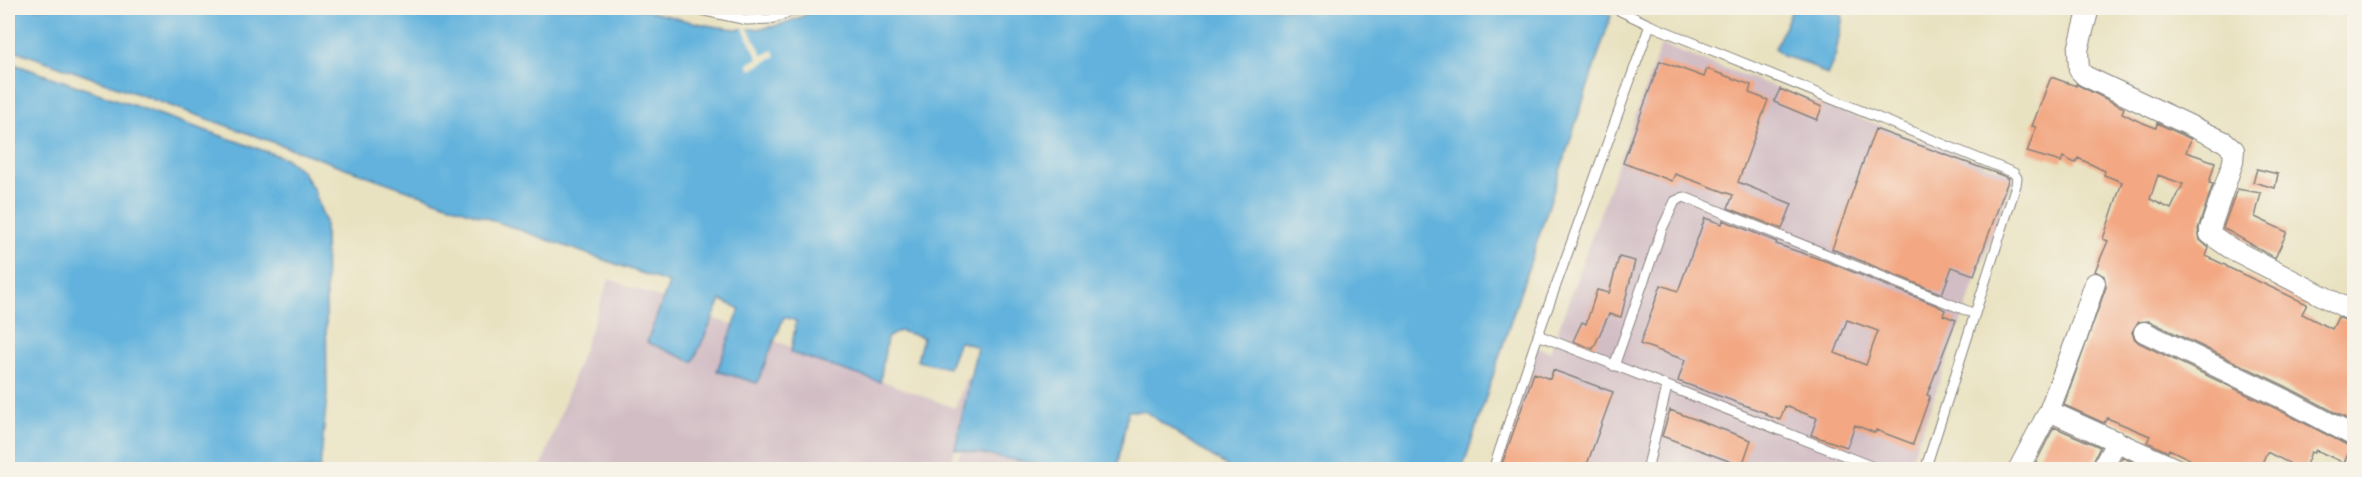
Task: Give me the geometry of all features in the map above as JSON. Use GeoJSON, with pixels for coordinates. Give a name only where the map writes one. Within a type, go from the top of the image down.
{"type":"FeatureCollection","features":[{"type":"Feature","properties":{"kind":"street"},"geometry":{"type":"LineString","coordinates":[[2089,8],[2078,50],[2079,70],[2085,76],[2225,142],[2234,150],[2234,162],[2210,234],[2230,248],[2355,312]]}},
{"type":"Feature","properties":{"kind":"street"},"geometry":{"type":"LineString","coordinates":[[2018,470],[2049,411],[2095,283]]}},
{"type":"Feature","properties":{"kind":"street"},"geometry":{"type":"LineString","coordinates":[[2144,332],[2280,397],[2355,436]]}},
{"type":"Feature","properties":{"kind":"street"},"geometry":{"type":"LineString","coordinates":[[2049,411],[2179,470]]}},
{"type":"Feature","properties":{"kind":"street"},"geometry":{"type":"LineString","coordinates":[[2101,470],[2117,441]]}},
{"type":"Feature","properties":{"kind":"lane"},"geometry":{"type":"LineString","coordinates":[[690,8],[724,12],[747,20],[771,19],[801,8]]}},
{"type":"Feature","properties":{"kind":"lane"},"geometry":{"type":"LineString","coordinates":[[1614,8],[1650,25],[2014,173],[2017,178],[2016,185],[1925,470]]}},
{"type":"Feature","properties":{"kind":"lane"},"geometry":{"type":"LineString","coordinates":[[1493,470],[1538,335],[1650,25]]}},
{"type":"Feature","properties":{"kind":"lane"},"geometry":{"type":"LineString","coordinates":[[1614,366],[1662,229],[1675,201],[1684,197],[1975,314]]}},
{"type":"Feature","properties":{"kind":"lane"},"geometry":{"type":"LineString","coordinates":[[1538,335],[1881,470]]}},
{"type":"Feature","properties":{"kind":"lane"},"geometry":{"type":"LineString","coordinates":[[1647,470],[1667,387]]}},
{"type":"Feature","properties":{"kind":"shaded area"},"geometry":{"type":"Polygon","coordinates":[[[1661,45],[2014,175],[1908,469],[1492,470],[1536,347],[1550,352],[1661,45]]]}},
{"type":"Feature","properties":{"kind":"shaded area"},"geometry":{"type":"Polygon","coordinates":[[[609,279],[955,408],[966,378],[979,383],[948,469],[540,470],[609,279]]]}},
{"type":"Feature","properties":{"kind":"shaded area"},"geometry":{"type":"Polygon","coordinates":[[[974,414],[1126,469],[954,470],[974,414]]]}},
{"type":"Feature","properties":{"kind":"water"},"geometry":{"type":"Polygon","coordinates":[[[1827,7],[1843,17],[1835,57],[1827,75],[1804,62],[1783,56],[1775,48],[1793,8],[1827,7]]]}},
{"type":"Feature","properties":{"kind":"water"},"geometry":{"type":"Polygon","coordinates":[[[8,8],[636,8],[703,24],[736,29],[776,26],[822,8],[1592,8],[1611,16],[1462,470],[1231,469],[1144,411],[1128,411],[1117,469],[1061,469],[955,449],[977,347],[959,341],[949,368],[917,361],[923,337],[899,331],[887,338],[880,382],[791,353],[796,321],[784,317],[757,383],[717,371],[740,309],[721,300],[693,362],[647,342],[669,283],[8,48],[8,8]]]}},
{"type":"Feature","properties":{"kind":"water"},"geometry":{"type":"Polygon","coordinates":[[[8,62],[285,158],[302,171],[314,190],[325,222],[327,396],[320,469],[8,469],[8,62]]]}},
{"type":"Feature","properties":{"kind":"pier"},"geometry":{"type":"Polygon","coordinates":[[[747,27],[763,55],[773,50],[776,56],[751,70],[747,64],[758,58],[743,29],[747,27]]]}},
{"type":"Feature","properties":{"kind":"building"},"geometry":{"type":"Polygon","coordinates":[[[1660,61],[1704,77],[1707,69],[1751,85],[1749,93],[1768,100],[1738,182],[1792,204],[1782,229],[1728,208],[1733,195],[1675,174],[1672,181],[1623,163],[1660,61]]]}},
{"type":"Feature","properties":{"kind":"building"},"geometry":{"type":"Polygon","coordinates":[[[2051,77],[2076,86],[2076,84],[2124,108],[2122,113],[2136,120],[2156,128],[2157,123],[2191,139],[2186,152],[2215,162],[2209,183],[2213,184],[2198,229],[2200,240],[2209,248],[2206,256],[2307,304],[2302,314],[2332,329],[2338,317],[2355,324],[2355,423],[2285,386],[2149,321],[2138,322],[2132,332],[2134,338],[2139,343],[2351,447],[2344,463],[2316,450],[2314,453],[2311,452],[2304,470],[2286,470],[2289,463],[2267,452],[2259,470],[2212,470],[2169,449],[2168,452],[2147,442],[2150,436],[2107,418],[2104,423],[2064,405],[2106,287],[2104,276],[2095,271],[2108,241],[2103,239],[2122,182],[2104,175],[2105,171],[2078,158],[2075,163],[2063,157],[2061,162],[2027,152],[2036,127],[2032,126],[2051,77]],[[2158,175],[2150,199],[2171,209],[2183,184],[2158,175]]]}},
{"type":"Feature","properties":{"kind":"building"},"geometry":{"type":"Polygon","coordinates":[[[1780,89],[1822,107],[1817,120],[1774,102],[1780,89]]]}},
{"type":"Feature","properties":{"kind":"building"},"geometry":{"type":"Polygon","coordinates":[[[1875,129],[2009,178],[1974,275],[1952,267],[1942,294],[1832,249],[1875,129]]]}},
{"type":"Feature","properties":{"kind":"building"},"geometry":{"type":"Polygon","coordinates":[[[2257,169],[2278,174],[2275,188],[2253,182],[2257,169]]]}},
{"type":"Feature","properties":{"kind":"building"},"geometry":{"type":"Polygon","coordinates":[[[2237,189],[2261,193],[2255,217],[2287,232],[2275,258],[2223,228],[2237,189]]]}},
{"type":"Feature","properties":{"kind":"building"},"geometry":{"type":"Polygon","coordinates":[[[1705,218],[1722,224],[1723,220],[1777,242],[1776,244],[1828,262],[1945,310],[1943,315],[1956,320],[1927,395],[1930,396],[1913,444],[1855,425],[1847,447],[1811,435],[1817,418],[1785,406],[1780,420],[1678,381],[1685,360],[1640,344],[1661,285],[1678,291],[1705,218]],[[1847,320],[1835,353],[1866,365],[1878,331],[1847,320]]]}},
{"type":"Feature","properties":{"kind":"building"},"geometry":{"type":"Polygon","coordinates":[[[1619,257],[1635,261],[1621,317],[1609,314],[1593,349],[1573,341],[1582,322],[1586,324],[1597,290],[1609,293],[1619,257]]]}},
{"type":"Feature","properties":{"kind":"building"},"geometry":{"type":"Polygon","coordinates":[[[1553,370],[1613,392],[1585,470],[1500,470],[1534,373],[1550,379],[1553,370]]]}},
{"type":"Feature","properties":{"kind":"building"},"geometry":{"type":"Polygon","coordinates":[[[1670,410],[1751,440],[1742,466],[1662,436],[1670,410]]]}},
{"type":"Feature","properties":{"kind":"building"},"geometry":{"type":"Polygon","coordinates":[[[2054,427],[2100,447],[2089,470],[2032,470],[2054,427]]]}},
{"type":"Feature","properties":{"kind":"building"},"geometry":{"type":"Polygon","coordinates":[[[2122,457],[2149,470],[2115,470],[2122,457]]]}}]}
